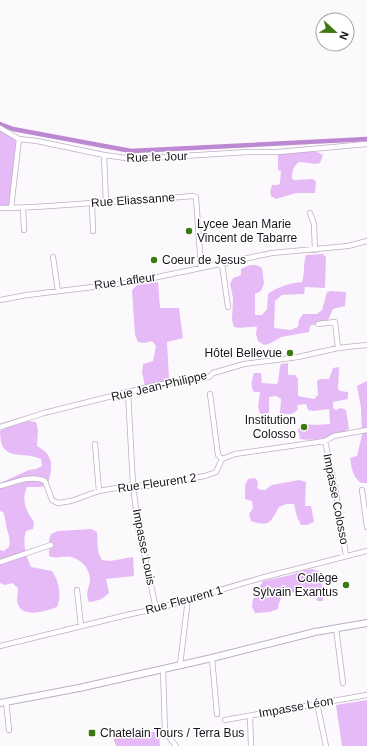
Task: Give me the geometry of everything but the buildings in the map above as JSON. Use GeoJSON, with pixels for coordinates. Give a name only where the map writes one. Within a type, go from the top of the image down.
{"type":"FeatureCollection","features":[{"type":"Feature","properties":{"kind":"main road"},"geometry":{"type":"LineString","coordinates":[[3,702],[79,688],[336,628],[367,623]]}},
{"type":"Feature","properties":{"kind":"street"},"geometry":{"type":"LineString","coordinates":[[0,128],[18,139],[11,208]]}},
{"type":"Feature","properties":{"kind":"street","name":"Rue le Jour"},"geometry":{"type":"LineString","coordinates":[[18,139],[37,141],[104,155],[133,159],[248,152],[278,152],[367,144]]}},
{"type":"Feature","properties":{"kind":"street"},"geometry":{"type":"LineString","coordinates":[[104,155],[106,202]]}},
{"type":"Feature","properties":{"kind":"street","name":"Rue Eliassanne"},"geometry":{"type":"LineString","coordinates":[[0,208],[154,200],[195,196],[201,268]]}},
{"type":"Feature","properties":{"kind":"street"},"geometry":{"type":"LineString","coordinates":[[92,203],[93,231]]}},
{"type":"Feature","properties":{"kind":"street"},"geometry":{"type":"LineString","coordinates":[[23,208],[24,230]]}},
{"type":"Feature","properties":{"kind":"street"},"geometry":{"type":"LineString","coordinates":[[310,212],[314,224],[315,250]]}},
{"type":"Feature","properties":{"kind":"street","name":"Rue Lafleur"},"geometry":{"type":"LineString","coordinates":[[0,300],[134,282],[272,254],[348,246],[367,241]]}},
{"type":"Feature","properties":{"kind":"street"},"geometry":{"type":"LineString","coordinates":[[53,257],[58,291]]}},
{"type":"Feature","properties":{"kind":"street"},"geometry":{"type":"LineString","coordinates":[[222,264],[228,307]]}},
{"type":"Feature","properties":{"kind":"street"},"geometry":{"type":"LineString","coordinates":[[318,324],[335,322],[338,348]]}},
{"type":"Feature","properties":{"kind":"street","name":"Rue Jean-Philippe"},"geometry":{"type":"LineString","coordinates":[[0,427],[44,413],[152,386],[209,377],[213,374],[244,364],[298,357],[338,348],[367,345]]}},
{"type":"Feature","properties":{"kind":"street","name":"Impasse Louis"},"geometry":{"type":"LineString","coordinates":[[128,392],[133,485],[139,534],[156,609]]}},
{"type":"Feature","properties":{"kind":"street"},"geometry":{"type":"LineString","coordinates":[[210,394],[218,455],[222,459],[236,454],[325,441],[334,436],[367,430]]}},
{"type":"Feature","properties":{"kind":"street","name":"Impasse Colosso"},"geometry":{"type":"LineString","coordinates":[[325,441],[336,493],[346,556]]}},
{"type":"Feature","properties":{"kind":"street"},"geometry":{"type":"LineString","coordinates":[[95,444],[99,491]]}},
{"type":"Feature","properties":{"kind":"street","name":"Rue Fleurent 2"},"geometry":{"type":"LineString","coordinates":[[0,486],[31,478],[40,478],[45,481],[52,500],[58,503],[71,501],[99,491],[133,485],[146,486],[205,476],[216,472],[222,459]]}},
{"type":"Feature","properties":{"kind":"street"},"geometry":{"type":"LineString","coordinates":[[362,490],[367,527]]}},
{"type":"Feature","properties":{"kind":"street"},"geometry":{"type":"LineString","coordinates":[[0,562],[51,545]]}},
{"type":"Feature","properties":{"kind":"street","name":"Rue Fleurent 1"},"geometry":{"type":"LineString","coordinates":[[0,646],[156,609],[261,578],[367,551]]}},
{"type":"Feature","properties":{"kind":"street"},"geometry":{"type":"LineString","coordinates":[[77,590],[81,626]]}},
{"type":"Feature","properties":{"kind":"street"},"geometry":{"type":"LineString","coordinates":[[180,665],[188,599]]}},
{"type":"Feature","properties":{"kind":"street"},"geometry":{"type":"LineString","coordinates":[[336,628],[343,683]]}},
{"type":"Feature","properties":{"kind":"street"},"geometry":{"type":"LineString","coordinates":[[212,658],[217,714]]}},
{"type":"Feature","properties":{"kind":"street"},"geometry":{"type":"LineString","coordinates":[[162,669],[165,732],[176,746]]}},
{"type":"Feature","properties":{"kind":"street","name":"Impasse Léon"},"geometry":{"type":"LineString","coordinates":[[225,720],[367,695]]}},
{"type":"Feature","properties":{"kind":"street"},"geometry":{"type":"LineString","coordinates":[[3,702],[10,730]]}},
{"type":"Feature","properties":{"kind":"street"},"geometry":{"type":"LineString","coordinates":[[317,703],[326,746]]}},
{"type":"Feature","properties":{"kind":"street"},"geometry":{"type":"LineString","coordinates":[[250,716],[251,746]]}},
{"type":"Feature","properties":{"kind":"shaded area"},"geometry":{"type":"Polygon","coordinates":[[[0,130],[16,139],[9,205],[0,205],[0,130]]]}},
{"type":"Feature","properties":{"kind":"shaded area"},"geometry":{"type":"Polygon","coordinates":[[[294,151],[317,152],[323,155],[320,163],[313,164],[299,162],[294,167],[293,171],[292,179],[313,179],[316,182],[315,193],[296,193],[276,199],[271,196],[270,192],[272,185],[278,185],[280,183],[281,171],[278,170],[278,155],[294,151]]]}},
{"type":"Feature","properties":{"kind":"shaded area"},"geometry":{"type":"Polygon","coordinates":[[[323,254],[326,257],[325,288],[305,287],[304,294],[282,295],[275,301],[274,328],[290,330],[298,327],[299,320],[303,314],[317,314],[322,310],[327,292],[346,292],[345,306],[333,309],[328,320],[310,326],[309,332],[281,337],[264,345],[258,341],[256,334],[257,327],[234,327],[232,320],[233,298],[230,284],[233,278],[241,275],[241,269],[252,265],[262,268],[264,283],[261,291],[255,294],[255,315],[262,315],[267,309],[268,294],[275,289],[293,283],[302,282],[306,255],[323,254]]]}},
{"type":"Feature","properties":{"kind":"shaded area"},"geometry":{"type":"Polygon","coordinates":[[[158,282],[160,308],[179,308],[183,338],[167,342],[169,379],[159,384],[145,386],[142,372],[143,364],[153,361],[156,346],[152,341],[145,343],[138,342],[135,335],[132,290],[137,285],[158,282]]]}},
{"type":"Feature","properties":{"kind":"shaded area"},"geometry":{"type":"Polygon","coordinates":[[[288,363],[288,375],[295,375],[298,379],[298,396],[314,399],[318,395],[317,381],[320,379],[329,379],[333,368],[339,367],[338,389],[340,391],[348,392],[348,399],[333,402],[333,408],[336,410],[341,408],[346,410],[349,429],[325,438],[312,440],[300,439],[298,429],[305,424],[330,424],[329,409],[314,411],[308,410],[306,404],[297,405],[298,409],[292,414],[280,413],[281,399],[276,396],[269,397],[269,413],[260,414],[258,407],[260,392],[254,392],[252,387],[254,373],[261,373],[262,383],[277,384],[281,364],[288,363]]]}},
{"type":"Feature","properties":{"kind":"shaded area"},"geometry":{"type":"Polygon","coordinates":[[[367,381],[367,483],[361,483],[354,475],[350,458],[357,456],[362,435],[361,408],[357,386],[367,381]]]}},
{"type":"Feature","properties":{"kind":"shaded area"},"geometry":{"type":"Polygon","coordinates":[[[27,421],[36,422],[38,430],[37,446],[47,453],[51,462],[51,472],[48,483],[41,487],[27,487],[25,492],[25,505],[34,522],[33,529],[26,531],[24,540],[25,549],[31,567],[52,571],[58,584],[59,593],[59,603],[57,607],[34,613],[23,611],[19,607],[17,601],[18,588],[12,583],[5,585],[0,583],[0,550],[4,551],[9,547],[10,540],[3,512],[0,511],[0,483],[42,466],[41,459],[7,452],[3,448],[0,431],[9,426],[27,421]]]}},
{"type":"Feature","properties":{"kind":"shaded area"},"geometry":{"type":"Polygon","coordinates":[[[255,478],[258,482],[257,488],[261,490],[265,490],[272,485],[299,480],[306,482],[305,506],[311,506],[314,522],[307,525],[301,525],[297,517],[294,504],[286,504],[279,507],[269,522],[262,524],[251,521],[249,514],[253,508],[252,501],[245,499],[245,485],[248,479],[255,478]]]}},
{"type":"Feature","properties":{"kind":"shaded area"},"geometry":{"type":"Polygon","coordinates":[[[91,529],[97,532],[98,549],[102,560],[110,561],[133,557],[134,576],[106,579],[109,593],[105,597],[89,602],[87,593],[90,576],[85,566],[77,559],[71,557],[49,556],[49,540],[51,534],[58,531],[91,529]]]}},
{"type":"Feature","properties":{"kind":"shaded area"},"geometry":{"type":"Polygon","coordinates":[[[312,569],[319,571],[322,578],[323,601],[317,601],[317,594],[312,591],[283,593],[278,609],[270,612],[255,613],[252,607],[253,599],[259,595],[259,587],[263,581],[312,569]]]}},
{"type":"Feature","properties":{"kind":"shaded area"},"geometry":{"type":"Polygon","coordinates":[[[367,700],[367,746],[342,746],[336,705],[367,700]]]}},
{"type":"Feature","properties":{"kind":"shaded area"},"geometry":{"type":"Polygon","coordinates":[[[159,732],[160,746],[116,746],[112,735],[119,733],[159,732]]]}},
{"type":"Feature","properties":{"kind":"waterway"},"geometry":{"type":"LineString","coordinates":[[0,124],[13,129],[131,151],[367,139]]}},
{"type":"Feature","properties":{"kind":"place","name":"Lycee Jean Marie Vincent de Tabarre"},"geometry":{"type":"Point","coordinates":[189,231]}},
{"type":"Feature","properties":{"kind":"place","name":"Coeur de Jesus"},"geometry":{"type":"Point","coordinates":[154,260]}},
{"type":"Feature","properties":{"kind":"place","name":"Hôtel Bellevue"},"geometry":{"type":"Point","coordinates":[290,353]}},
{"type":"Feature","properties":{"kind":"place","name":"Institution Colosso"},"geometry":{"type":"Point","coordinates":[304,427]}},
{"type":"Feature","properties":{"kind":"place","name":"Collège Sylvain Exantus"},"geometry":{"type":"Point","coordinates":[346,585]}},
{"type":"Feature","properties":{"kind":"place","name":"Chatelain Tours / Terra Bus"},"geometry":{"type":"Point","coordinates":[92,733]}}]}
